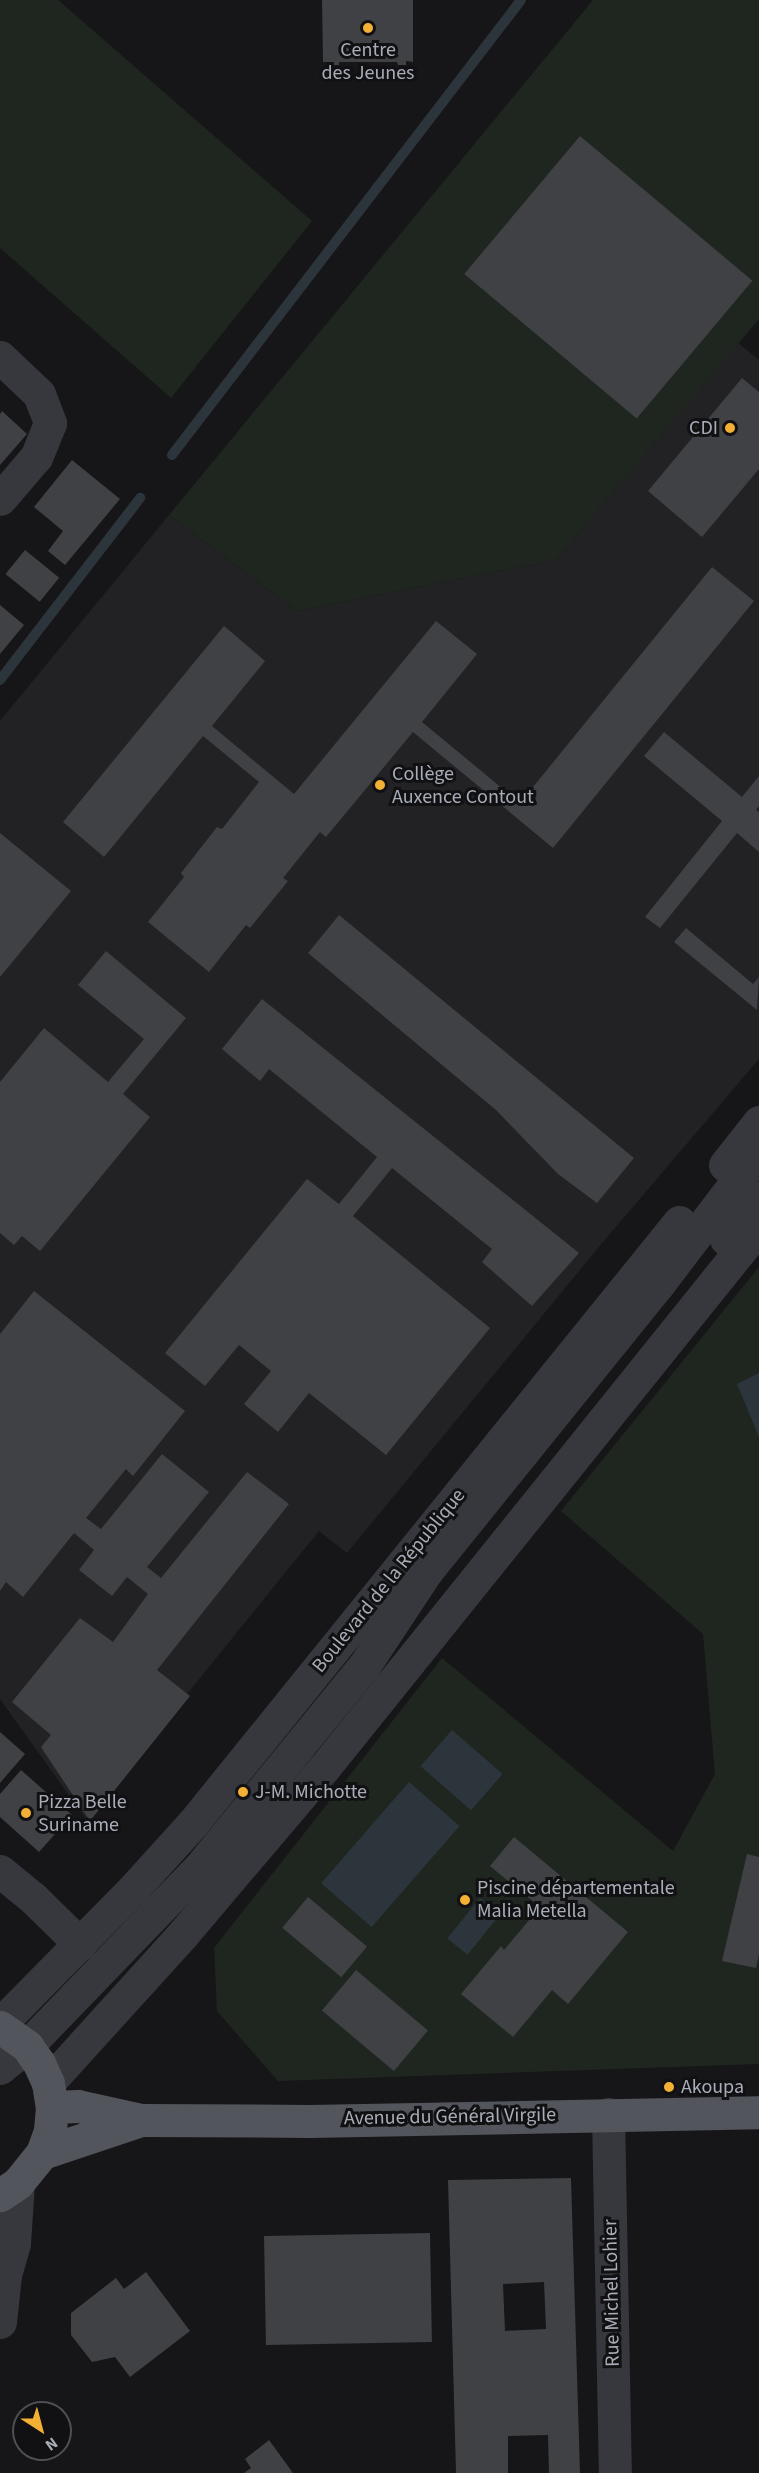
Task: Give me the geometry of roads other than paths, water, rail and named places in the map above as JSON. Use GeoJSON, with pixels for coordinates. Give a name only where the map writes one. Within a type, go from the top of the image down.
{"type":"FeatureCollection","features":[{"type":"Feature","properties":{"kind":"main road"},"geometry":{"type":"LineString","coordinates":[[0,2026],[27,2046],[50,2095],[50,2131],[42,2153],[9,2189]]}},
{"type":"Feature","properties":{"kind":"main road","name":"Avenue du Général Virgile"},"geometry":{"type":"LineString","coordinates":[[50,2095],[78,2106],[141,2120],[309,2121],[759,2112]]}},
{"type":"Feature","properties":{"kind":"main road","name":"Avenue du Général Virgile"},"geometry":{"type":"LineString","coordinates":[[42,2153],[141,2120]]}},
{"type":"Feature","properties":{"kind":"street"},"geometry":{"type":"LineString","coordinates":[[0,357],[39,394],[49,414],[49,429],[36,457],[0,500]]}},
{"type":"Feature","properties":{"kind":"street","name":"Boulevard de la République"},"geometry":{"type":"LineString","coordinates":[[0,2026],[193,1823],[759,1122]]}},
{"type":"Feature","properties":{"kind":"street"},"geometry":{"type":"LineString","coordinates":[[0,2068],[27,2046],[200,1867],[364,1666],[426,1572],[650,1295],[759,1152]]}},
{"type":"Feature","properties":{"kind":"street"},"geometry":{"type":"LineString","coordinates":[[364,1666],[443,1588],[759,1198]]}},
{"type":"Feature","properties":{"kind":"street"},"geometry":{"type":"LineString","coordinates":[[50,2095],[324,1768],[759,1227]]}},
{"type":"Feature","properties":{"kind":"street"},"geometry":{"type":"LineString","coordinates":[[0,1871],[33,1898],[80,1944]]}},
{"type":"Feature","properties":{"kind":"street","name":"Rue Michel Lohier"},"geometry":{"type":"LineString","coordinates":[[608,2114],[615,2473]]}},
{"type":"Feature","properties":{"kind":"street"},"geometry":{"type":"LineString","coordinates":[[0,2322],[3,2266],[14,2243],[9,2189]]}},
{"type":"Feature","properties":{"kind":"waterway"},"geometry":{"type":"LineString","coordinates":[[172,455],[521,0]]}},
{"type":"Feature","properties":{"kind":"waterway"},"geometry":{"type":"LineString","coordinates":[[0,680],[140,498]]}},
{"type":"Feature","properties":{"kind":"place","name":"Centre des Jeunes"},"geometry":{"type":"Point","coordinates":[368,28]}},
{"type":"Feature","properties":{"kind":"place","name":"CDI"},"geometry":{"type":"Point","coordinates":[730,428]}},
{"type":"Feature","properties":{"kind":"place","name":"Collège Auxence Contout"},"geometry":{"type":"Point","coordinates":[380,785]}},
{"type":"Feature","properties":{"kind":"place","name":"J-M. Michotte"},"geometry":{"type":"Point","coordinates":[243,1792]}},
{"type":"Feature","properties":{"kind":"place","name":"Pizza Belle Suriname"},"geometry":{"type":"Point","coordinates":[26,1813]}},
{"type":"Feature","properties":{"kind":"place","name":"Piscine départementale Malia Metella"},"geometry":{"type":"Point","coordinates":[465,1900]}},
{"type":"Feature","properties":{"kind":"place","name":"Akoupa"},"geometry":{"type":"Point","coordinates":[669,2087]}}]}
